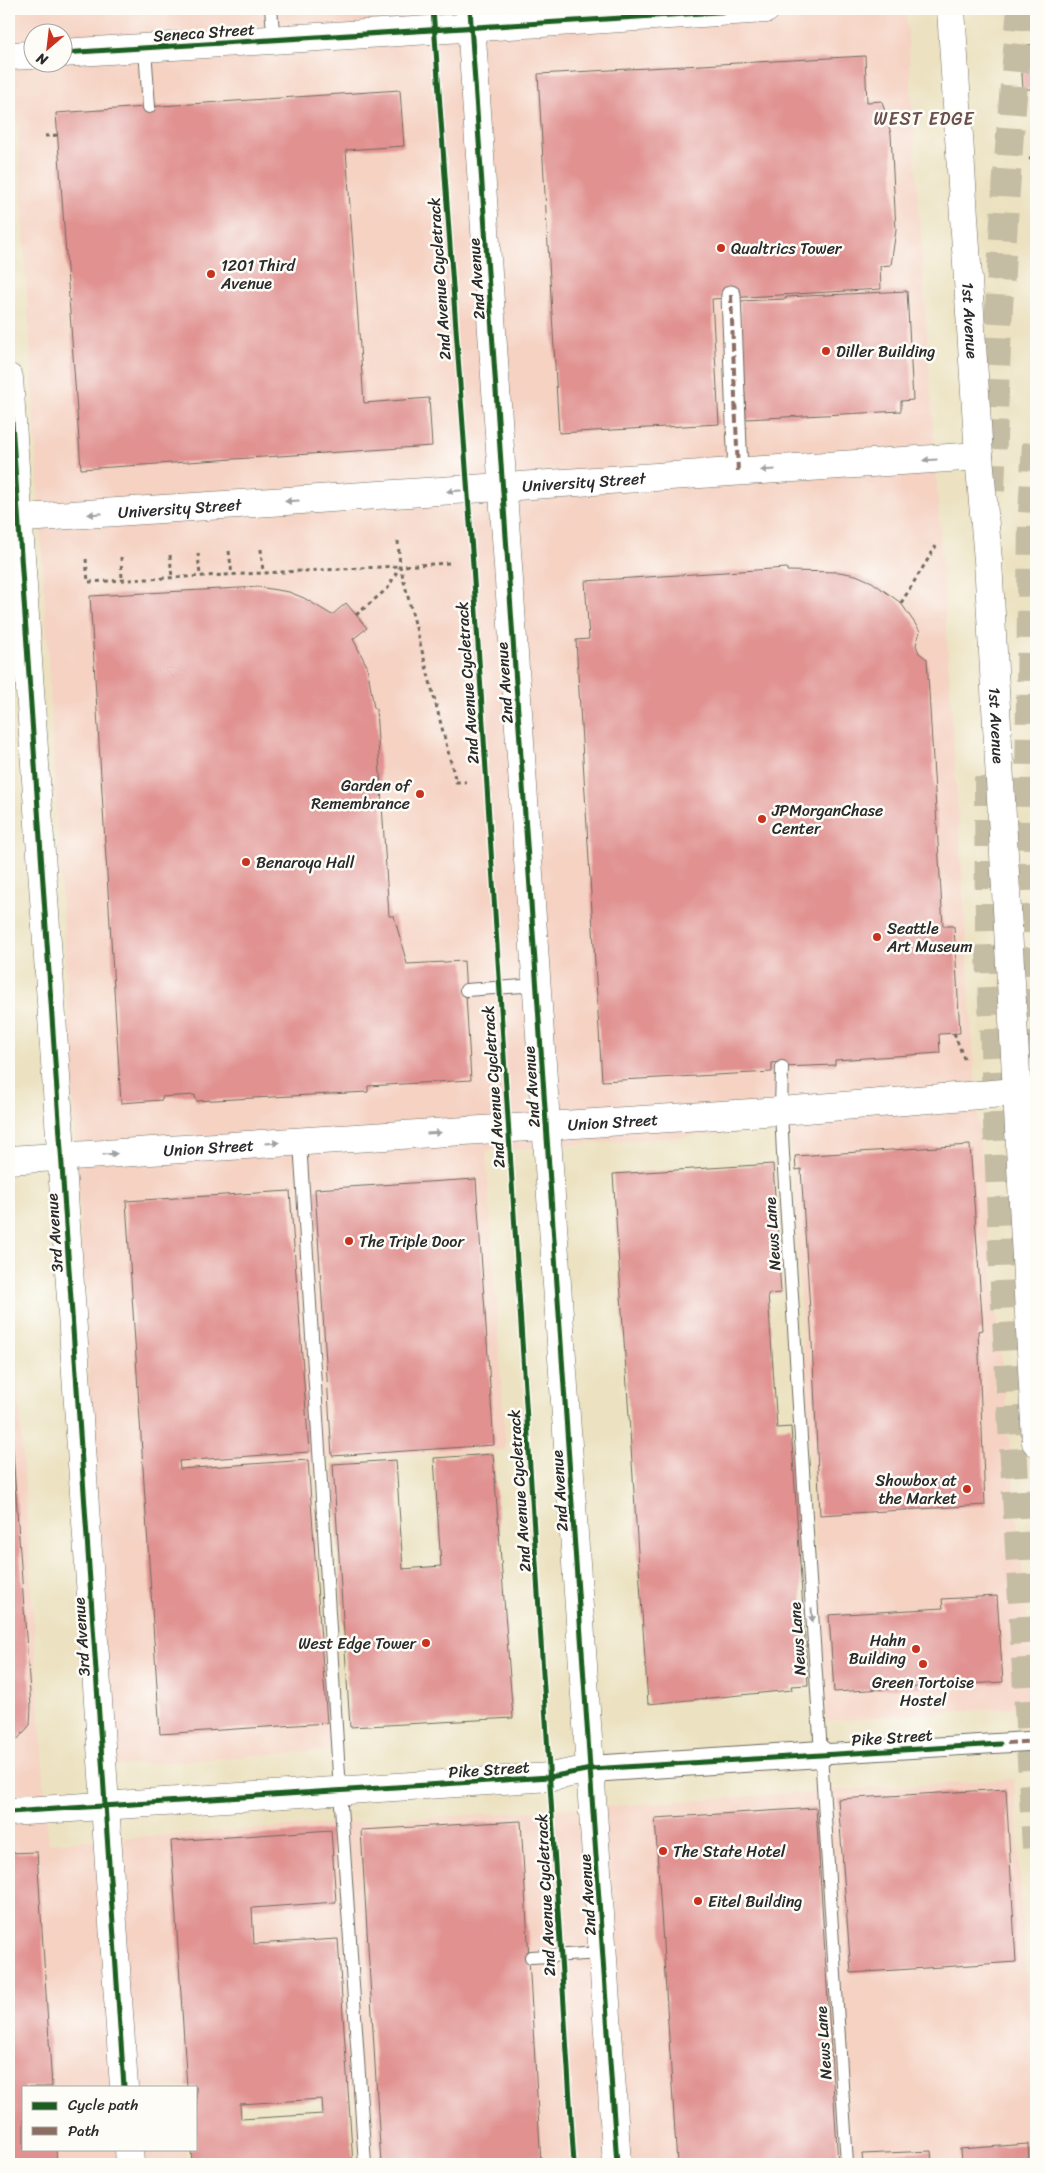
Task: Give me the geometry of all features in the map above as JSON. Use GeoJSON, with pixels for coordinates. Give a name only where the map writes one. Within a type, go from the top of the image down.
{"type":"FeatureCollection","features":[{"type":"Feature","properties":{"kind":"main road","name":"Seneca Street"},"geometry":{"type":"LineString","coordinates":[[72,53],[274,41],[471,18],[766,9]]}},
{"type":"Feature","properties":{"kind":"main road","name":"1st Avenue"},"geometry":{"type":"LineString","coordinates":[[951,9],[979,456],[1026,1092],[1036,1442]]}},
{"type":"Feature","properties":{"kind":"main road","name":"2nd Avenue"},"geometry":{"type":"LineString","coordinates":[[471,18],[617,2164]]}},
{"type":"Feature","properties":{"kind":"main road"},"geometry":{"type":"LineString","coordinates":[[9,56],[22,55]]}},
{"type":"Feature","properties":{"kind":"main road","name":"3rd Avenue"},"geometry":{"type":"LineString","coordinates":[[9,378],[14,518],[61,1157],[124,2086]]}},
{"type":"Feature","properties":{"kind":"main road","name":"University Street"},"geometry":{"type":"LineString","coordinates":[[14,518],[979,456]]}},
{"type":"Feature","properties":{"kind":"main road","name":"Union Street"},"geometry":{"type":"LineString","coordinates":[[9,1160],[781,1111],[1026,1092]]}},
{"type":"Feature","properties":{"kind":"main road","name":"Pike Street"},"geometry":{"type":"LineString","coordinates":[[9,1812],[550,1778],[591,1769]]}},
{"type":"Feature","properties":{"kind":"main road"},"geometry":{"type":"LineString","coordinates":[[129,2150],[130,2164]]}},
{"type":"Feature","properties":{"kind":"street"},"geometry":{"type":"LineString","coordinates":[[731,295],[738,472]]}},
{"type":"Feature","properties":{"kind":"street","name":"Pike Street"},"geometry":{"type":"LineString","coordinates":[[591,1769],[1036,1741]]}},
{"type":"Feature","properties":{"kind":"lane"},"geometry":{"type":"LineString","coordinates":[[271,9],[274,41]]}},
{"type":"Feature","properties":{"kind":"lane"},"geometry":{"type":"LineString","coordinates":[[145,49],[149,107]]}},
{"type":"Feature","properties":{"kind":"lane"},"geometry":{"type":"LineString","coordinates":[[466,990],[537,986]]}},
{"type":"Feature","properties":{"kind":"lane","name":"News Lane"},"geometry":{"type":"LineString","coordinates":[[782,1068],[781,1111],[847,2164]]}},
{"type":"Feature","properties":{"kind":"lane"},"geometry":{"type":"LineString","coordinates":[[300,1142],[365,2164]]}},
{"type":"Feature","properties":{"kind":"lane"},"geometry":{"type":"LineString","coordinates":[[531,1957],[603,1953]]}},
{"type":"Feature","properties":{"kind":"path"},"geometry":{"type":"LineString","coordinates":[[45,136],[58,135]]}},
{"type":"Feature","properties":{"kind":"path"},"geometry":{"type":"LineString","coordinates":[[1030,159],[1036,158]]}},
{"type":"Feature","properties":{"kind":"path"},"geometry":{"type":"LineString","coordinates":[[398,541],[400,566],[456,782],[466,782]]}},
{"type":"Feature","properties":{"kind":"path"},"geometry":{"type":"LineString","coordinates":[[901,602],[936,546]]}},
{"type":"Feature","properties":{"kind":"path"},"geometry":{"type":"LineString","coordinates":[[261,549],[263,573]]}},
{"type":"Feature","properties":{"kind":"path"},"geometry":{"type":"LineString","coordinates":[[230,551],[232,575]]}},
{"type":"Feature","properties":{"kind":"path"},"geometry":{"type":"LineString","coordinates":[[198,553],[200,576]]}},
{"type":"Feature","properties":{"kind":"path"},"geometry":{"type":"LineString","coordinates":[[170,555],[172,578]]}},
{"type":"Feature","properties":{"kind":"path"},"geometry":{"type":"LineString","coordinates":[[121,557],[122,580]]}},
{"type":"Feature","properties":{"kind":"path"},"geometry":{"type":"LineString","coordinates":[[86,559],[88,582],[451,563]]}},
{"type":"Feature","properties":{"kind":"path"},"geometry":{"type":"LineString","coordinates":[[356,615],[388,588],[400,566]]}},
{"type":"Feature","properties":{"kind":"path"},"geometry":{"type":"LineString","coordinates":[[954,1033],[965,1061]]}},
{"type":"Feature","properties":{"kind":"shaded area"},"geometry":{"type":"Polygon","coordinates":[[[11,9],[906,9],[979,1137],[1036,1706],[826,1721],[790,1129],[486,1151],[506,1450],[313,1460],[330,1750],[111,1766],[11,9]]]}},
{"type":"Feature","properties":{"kind":"shaded area"},"geometry":{"type":"Polygon","coordinates":[[[9,1247],[48,1843],[1014,1779],[1036,2134],[1036,2164],[359,2164],[355,2096],[198,2107],[198,2086],[22,2086],[22,2150],[186,2150],[187,2164],[9,2164],[9,1247]]]}},
{"type":"Feature","properties":{"kind":"building"},"geometry":{"type":"Polygon","coordinates":[[[1036,44],[1036,89],[1023,89],[1020,46],[1036,44]]]}},
{"type":"Feature","properties":{"kind":"building","name":"Qualtrics Tower"},"geometry":{"type":"Polygon","coordinates":[[[865,56],[867,102],[882,101],[891,134],[896,230],[891,265],[880,266],[881,289],[712,299],[719,424],[559,433],[538,74],[865,56]]]}},
{"type":"Feature","properties":{"kind":"building","name":"1201 Third Avenue"},"geometry":{"type":"Polygon","coordinates":[[[400,90],[404,146],[346,150],[364,403],[429,398],[432,446],[81,469],[56,113],[400,90]]]}},
{"type":"Feature","properties":{"kind":"building","name":"Diller Building"},"geometry":{"type":"Polygon","coordinates":[[[907,291],[913,400],[901,401],[901,411],[746,419],[740,301],[907,291]]]}},
{"type":"Feature","properties":{"kind":"building","name":"JPMorganChase Center"},"geometry":{"type":"Polygon","coordinates":[[[787,568],[787,571],[839,572],[856,575],[872,582],[901,603],[920,631],[916,645],[919,653],[927,659],[943,926],[954,926],[960,1033],[939,1034],[940,1053],[835,1060],[835,1065],[782,1067],[779,1062],[772,1063],[772,1072],[602,1081],[576,640],[589,639],[585,581],[787,568]]]}},
{"type":"Feature","properties":{"kind":"building","name":"Benaroya Hall"},"geometry":{"type":"Polygon","coordinates":[[[258,587],[289,592],[304,598],[332,615],[346,603],[367,628],[353,639],[367,666],[374,708],[376,709],[389,916],[394,916],[407,964],[464,961],[471,1080],[368,1086],[368,1092],[196,1101],[195,1095],[162,1097],[162,1100],[121,1103],[90,596],[258,587]]]}},
{"type":"Feature","properties":{"kind":"building"},"geometry":{"type":"Polygon","coordinates":[[[970,1145],[983,1330],[978,1331],[985,1505],[820,1515],[801,1169],[796,1170],[795,1156],[970,1145]]]}},
{"type":"Feature","properties":{"kind":"building"},"geometry":{"type":"Polygon","coordinates":[[[773,1164],[781,1293],[768,1294],[777,1428],[791,1427],[808,1685],[791,1686],[792,1690],[648,1704],[613,1174],[773,1164]]]}},
{"type":"Feature","properties":{"kind":"building"},"geometry":{"type":"Polygon","coordinates":[[[476,1179],[494,1445],[332,1456],[315,1189],[476,1179]]]}},
{"type":"Feature","properties":{"kind":"building"},"geometry":{"type":"Polygon","coordinates":[[[290,1191],[309,1452],[179,1461],[180,1469],[308,1460],[327,1723],[160,1734],[126,1201],[290,1191]]]}},
{"type":"Feature","properties":{"kind":"building"},"geometry":{"type":"Polygon","coordinates":[[[10,1411],[31,1707],[30,1725],[16,1741],[9,1742],[10,1411]]]}},
{"type":"Feature","properties":{"kind":"building","name":"West Edge Tower"},"geometry":{"type":"Polygon","coordinates":[[[493,1454],[513,1718],[350,1727],[333,1464],[396,1460],[403,1569],[441,1566],[434,1458],[493,1454]]]}},
{"type":"Feature","properties":{"kind":"building","name":"Hahn Building"},"geometry":{"type":"Polygon","coordinates":[[[997,1596],[1003,1682],[834,1692],[829,1615],[943,1608],[942,1599],[997,1596]]]}},
{"type":"Feature","properties":{"kind":"building"},"geometry":{"type":"Polygon","coordinates":[[[1006,1789],[1016,1962],[851,1973],[838,1799],[1006,1789]]]}},
{"type":"Feature","properties":{"kind":"building"},"geometry":{"type":"Polygon","coordinates":[[[816,1808],[838,2164],[677,2164],[655,1818],[816,1808]]]}},
{"type":"Feature","properties":{"kind":"building"},"geometry":{"type":"Polygon","coordinates":[[[521,1821],[541,2164],[381,2164],[361,1830],[521,1821]]]}},
{"type":"Feature","properties":{"kind":"building"},"geometry":{"type":"Polygon","coordinates":[[[331,1830],[336,1902],[252,1908],[254,1944],[338,1939],[353,2164],[192,2164],[191,2150],[198,2150],[198,2086],[187,2086],[171,1841],[331,1830]],[[322,2099],[240,2104],[241,2119],[323,2114],[322,2099]]]}},
{"type":"Feature","properties":{"kind":"building"},"geometry":{"type":"Polygon","coordinates":[[[37,1852],[52,2086],[22,2086],[22,2150],[56,2150],[57,2164],[9,2164],[9,1853],[37,1852]]]}},
{"type":"Feature","properties":{"kind":"building"},"geometry":{"type":"Polygon","coordinates":[[[1028,2144],[1029,2164],[961,2164],[960,2149],[1028,2144]]]}},
{"type":"Feature","properties":{"kind":"building"},"geometry":{"type":"Polygon","coordinates":[[[931,2151],[932,2164],[863,2164],[862,2154],[931,2151]]]}},
{"type":"Feature","properties":{"kind":"tunnel"},"geometry":{"type":"LineString","coordinates":[[991,491],[1002,250],[1010,129],[1021,9]]}},
{"type":"Feature","properties":{"kind":"tunnel"},"geometry":{"type":"LineString","coordinates":[[1036,443],[1032,515],[1028,875],[1036,1072]]}},
{"type":"Feature","properties":{"kind":"tunnel"},"geometry":{"type":"LineString","coordinates":[[988,777],[989,929],[1003,1267],[1036,1848]]}},
{"type":"Feature","properties":{"kind":"marked path"},"geometry":{"type":"LineString","coordinates":[[731,295],[738,473]]}},
{"type":"Feature","properties":{"kind":"marked path"},"geometry":{"type":"LineString","coordinates":[[995,1744],[1036,1741]]}},
{"type":"Feature","properties":{"kind":"cycle path","name":"2nd Avenue Cycletrack"},"geometry":{"type":"LineString","coordinates":[[433,9],[473,565],[574,2164]]}},
{"type":"Feature","properties":{"kind":"cycle path"},"geometry":{"type":"LineString","coordinates":[[470,9],[617,2164]]}},
{"type":"Feature","properties":{"kind":"cycle path"},"geometry":{"type":"LineString","coordinates":[[72,52],[766,9]]}},
{"type":"Feature","properties":{"kind":"cycle path"},"geometry":{"type":"LineString","coordinates":[[9,378],[124,2086]]}},
{"type":"Feature","properties":{"kind":"cycle path"},"geometry":{"type":"LineString","coordinates":[[9,1812],[550,1777],[591,1769],[1000,1744]]}},
{"type":"Feature","properties":{"kind":"place","name":"Qualtrics Tower"},"geometry":{"type":"Point","coordinates":[721,248]}},
{"type":"Feature","properties":{"kind":"place","name":"1201 Third Avenue"},"geometry":{"type":"Point","coordinates":[211,274]}},
{"type":"Feature","properties":{"kind":"place","name":"Diller Building"},"geometry":{"type":"Point","coordinates":[826,351]}},
{"type":"Feature","properties":{"kind":"place","name":"Garden of Remembrance"},"geometry":{"type":"Point","coordinates":[420,794]}},
{"type":"Feature","properties":{"kind":"place","name":"JPMorganChase Center"},"geometry":{"type":"Point","coordinates":[762,819]}},
{"type":"Feature","properties":{"kind":"place","name":"Benaroya Hall"},"geometry":{"type":"Point","coordinates":[246,862]}},
{"type":"Feature","properties":{"kind":"place","name":"Seattle Art Museum"},"geometry":{"type":"Point","coordinates":[877,937]}},
{"type":"Feature","properties":{"kind":"place","name":"The Triple Door"},"geometry":{"type":"Point","coordinates":[349,1241]}},
{"type":"Feature","properties":{"kind":"place","name":"Showbox at the Market"},"geometry":{"type":"Point","coordinates":[967,1489]}},
{"type":"Feature","properties":{"kind":"place","name":"West Edge Tower"},"geometry":{"type":"Point","coordinates":[426,1643]}},
{"type":"Feature","properties":{"kind":"place","name":"Hahn Building"},"geometry":{"type":"Point","coordinates":[916,1649]}},
{"type":"Feature","properties":{"kind":"place","name":"Green Tortoise Hostel"},"geometry":{"type":"Point","coordinates":[923,1664]}},
{"type":"Feature","properties":{"kind":"place","name":"The State Hotel"},"geometry":{"type":"Point","coordinates":[663,1851]}},
{"type":"Feature","properties":{"kind":"place","name":"Eitel Building"},"geometry":{"type":"Point","coordinates":[698,1901]}},
{"type":"Feature","properties":{"kind":"district","name":"WEST EDGE"},"geometry":{"type":"Point","coordinates":[924,119]}}]}
